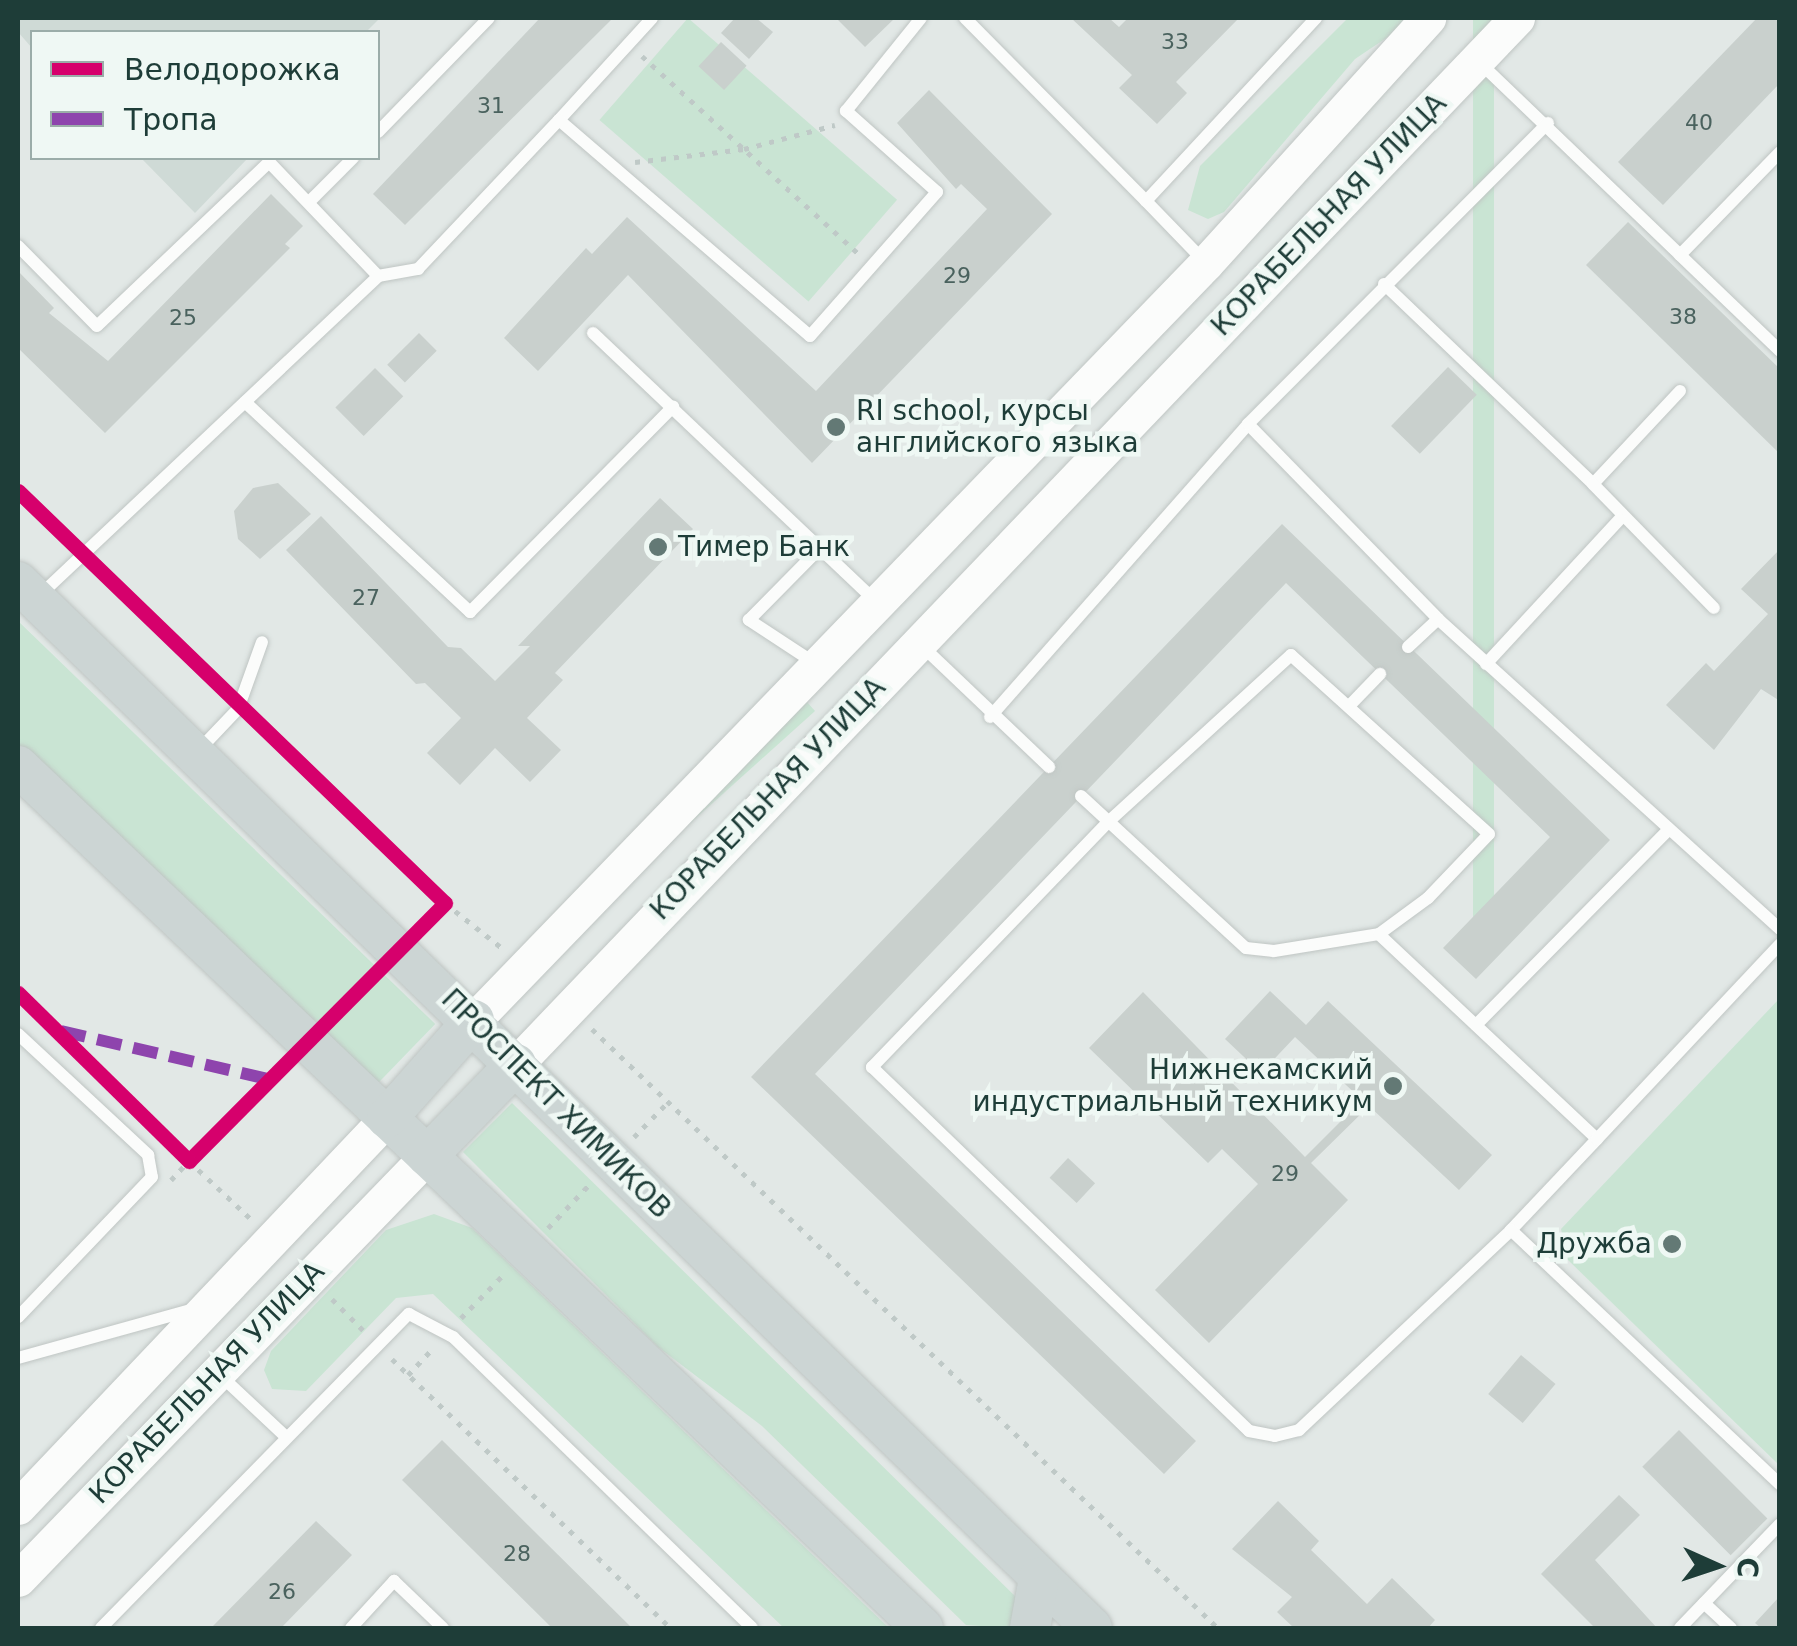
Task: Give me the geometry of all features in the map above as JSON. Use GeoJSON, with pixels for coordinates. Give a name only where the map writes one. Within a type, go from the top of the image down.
{"type":"FeatureCollection","features":[{"type":"Feature","properties":{"kind":"main road","name":"КОРАБЕЛЬНАЯ УЛИЦА"},"geometry":{"type":"LineString","coordinates":[[18,1507],[217,1303],[474,1020],[874,601],[1206,263],[1428,18]]}},
{"type":"Feature","properties":{"kind":"main road","name":"КОРАБЕЛЬНАЯ УЛИЦА"},"geometry":{"type":"LineString","coordinates":[[18,1579],[1517,18]]}},
{"type":"Feature","properties":{"kind":"main road","name":"ПРОСПЕКТ ХИМИКОВ"},"geometry":{"type":"LineString","coordinates":[[27,591],[474,1020],[1092,1628]]}},
{"type":"Feature","properties":{"kind":"main road"},"geometry":{"type":"LineString","coordinates":[[813,666],[851,708]]}},
{"type":"Feature","properties":{"kind":"main road"},"geometry":{"type":"LineString","coordinates":[[18,766],[906,1620]]}},
{"type":"Feature","properties":{"kind":"main road"},"geometry":{"type":"LineString","coordinates":[[1030,1628],[1040,1578]]}},
{"type":"Feature","properties":{"kind":"lane"},"geometry":{"type":"LineString","coordinates":[[380,130],[489,18]]}},
{"type":"Feature","properties":{"kind":"lane"},"geometry":{"type":"LineString","coordinates":[[27,591],[245,402],[378,276],[418,269],[652,18]]}},
{"type":"Feature","properties":{"kind":"lane"},"geometry":{"type":"LineString","coordinates":[[559,120],[810,336],[938,192],[846,111],[921,18]]}},
{"type":"Feature","properties":{"kind":"lane"},"geometry":{"type":"LineString","coordinates":[[965,18],[1206,263]]}},
{"type":"Feature","properties":{"kind":"lane"},"geometry":{"type":"LineString","coordinates":[[1146,201],[1316,18]]}},
{"type":"Feature","properties":{"kind":"lane"},"geometry":{"type":"LineString","coordinates":[[1476,60],[1548,123],[1780,352]]}},
{"type":"Feature","properties":{"kind":"lane"},"geometry":{"type":"LineString","coordinates":[[990,716],[1248,424],[1548,123]]}},
{"type":"Feature","properties":{"kind":"lane"},"geometry":{"type":"LineString","coordinates":[[1680,255],[1780,152]]}},
{"type":"Feature","properties":{"kind":"lane"},"geometry":{"type":"LineString","coordinates":[[310,202],[350,160]]}},
{"type":"Feature","properties":{"kind":"lane"},"geometry":{"type":"LineString","coordinates":[[18,246],[97,326],[268,162],[378,276]]}},
{"type":"Feature","properties":{"kind":"lane"},"geometry":{"type":"LineString","coordinates":[[1384,284],[1594,484],[1620,519],[1714,608]]}},
{"type":"Feature","properties":{"kind":"lane"},"geometry":{"type":"LineString","coordinates":[[593,333],[874,601]]}},
{"type":"Feature","properties":{"kind":"lane"},"geometry":{"type":"LineString","coordinates":[[1594,484],[1680,391]]}},
{"type":"Feature","properties":{"kind":"lane"},"geometry":{"type":"LineString","coordinates":[[245,402],[470,612],[673,407]]}},
{"type":"Feature","properties":{"kind":"lane"},"geometry":{"type":"LineString","coordinates":[[1248,424],[1438,619],[1667,831],[1780,928]]}},
{"type":"Feature","properties":{"kind":"lane"},"geometry":{"type":"LineString","coordinates":[[1486,664],[1620,519]]}},
{"type":"Feature","properties":{"kind":"lane"},"geometry":{"type":"LineString","coordinates":[[813,666],[749,620],[818,550]]}},
{"type":"Feature","properties":{"kind":"lane"},"geometry":{"type":"LineString","coordinates":[[1408,647],[1438,619]]}},
{"type":"Feature","properties":{"kind":"lane"},"geometry":{"type":"LineString","coordinates":[[196,752],[238,709],[262,642]]}},
{"type":"Feature","properties":{"kind":"lane"},"geometry":{"type":"LineString","coordinates":[[919,643],[990,716],[1048,767]]}},
{"type":"Feature","properties":{"kind":"lane"},"geometry":{"type":"LineString","coordinates":[[1081,796],[1109,820],[1246,948],[1274,951],[1378,934],[1428,898],[1489,834],[1351,704],[1290,655],[1109,820],[872,1067],[1248,1431],[1275,1436],[1299,1430],[1511,1230],[1780,944]]}},
{"type":"Feature","properties":{"kind":"lane"},"geometry":{"type":"LineString","coordinates":[[1351,704],[1380,674]]}},
{"type":"Feature","properties":{"kind":"lane"},"geometry":{"type":"LineString","coordinates":[[1476,1025],[1667,831]]}},
{"type":"Feature","properties":{"kind":"lane"},"geometry":{"type":"LineString","coordinates":[[1378,934],[1597,1139]]}},
{"type":"Feature","properties":{"kind":"lane"},"geometry":{"type":"LineString","coordinates":[[18,1034],[148,1155],[152,1176],[18,1317]]}},
{"type":"Feature","properties":{"kind":"lane"},"geometry":{"type":"LineString","coordinates":[[1511,1230],[1780,1484]]}},
{"type":"Feature","properties":{"kind":"lane"},"geometry":{"type":"LineString","coordinates":[[18,1358],[217,1303]]}},
{"type":"Feature","properties":{"kind":"lane"},"geometry":{"type":"LineString","coordinates":[[101,1628],[394,1321],[424,1316],[752,1628]]}},
{"type":"Feature","properties":{"kind":"lane"},"geometry":{"type":"LineString","coordinates":[[217,1373],[285,1436]]}},
{"type":"Feature","properties":{"kind":"lane"},"geometry":{"type":"LineString","coordinates":[[1680,1628],[1780,1524]]}},
{"type":"Feature","properties":{"kind":"lane"},"geometry":{"type":"LineString","coordinates":[[351,1628],[394,1581],[443,1628]]}},
{"type":"Feature","properties":{"kind":"lane"},"geometry":{"type":"LineString","coordinates":[[1704,1603],[1731,1628]]}},
{"type":"Feature","properties":{"kind":"path"},"geometry":{"type":"LineString","coordinates":[[629,44],[872,266]]}},
{"type":"Feature","properties":{"kind":"path"},"geometry":{"type":"LineString","coordinates":[[612,164],[744,149],[855,120]]}},
{"type":"Feature","properties":{"kind":"path"},"geometry":{"type":"LineString","coordinates":[[718,1144],[1218,1628]]}},
{"type":"Feature","properties":{"kind":"path"},"geometry":{"type":"LineString","coordinates":[[408,1375],[670,1628]]}},
{"type":"Feature","properties":{"kind":"shaded area"},"geometry":{"type":"Polygon","coordinates":[[[18,18],[380,18],[368,30],[30,30],[30,46],[18,32],[18,18]]]}},
{"type":"Feature","properties":{"kind":"shaded area"},"geometry":{"type":"Polygon","coordinates":[[[143,160],[246,160],[195,213],[143,160]]]}},
{"type":"Feature","properties":{"kind":"green space"},"geometry":{"type":"Polygon","coordinates":[[[688,18],[897,200],[808,302],[599,120],[688,18]]]}},
{"type":"Feature","properties":{"kind":"green space"},"geometry":{"type":"Polygon","coordinates":[[[1348,18],[1416,18],[1355,59],[1224,212],[1208,219],[1188,210],[1200,166],[1348,18]]]}},
{"type":"Feature","properties":{"kind":"green space"},"geometry":{"type":"Polygon","coordinates":[[[1473,18],[1494,18],[1494,923],[1473,923],[1473,18]]]}},
{"type":"Feature","properties":{"kind":"green space"},"geometry":{"type":"Polygon","coordinates":[[[18,621],[435,1024],[364,1098],[18,764],[18,621]]]}},
{"type":"Feature","properties":{"kind":"green space"},"geometry":{"type":"Polygon","coordinates":[[[807,702],[815,711],[492,1002],[484,993],[807,702]]]}},
{"type":"Feature","properties":{"kind":"green space","name":"Дружба"},"geometry":{"type":"Polygon","coordinates":[[[1779,999],[1779,1465],[1567,1259],[1561,1229],[1779,999]]]}},
{"type":"Feature","properties":{"kind":"green space"},"geometry":{"type":"Polygon","coordinates":[[[512,1103],[1023,1604],[1010,1628],[966,1625],[762,1426],[658,1347],[463,1152],[512,1103]]]}},
{"type":"Feature","properties":{"kind":"green space"},"geometry":{"type":"Polygon","coordinates":[[[434,1214],[472,1228],[889,1628],[784,1628],[433,1294],[396,1298],[306,1391],[272,1389],[264,1370],[271,1351],[386,1230],[434,1214]]]}},
{"type":"Feature","properties":{"kind":"building"},"geometry":{"type":"Polygon","coordinates":[[[540,18],[613,18],[405,225],[373,194],[540,18]]]}},
{"type":"Feature","properties":{"kind":"building"},"geometry":{"type":"Polygon","coordinates":[[[735,18],[756,18],[773,32],[749,59],[721,33],[735,18]]]}},
{"type":"Feature","properties":{"kind":"building"},"geometry":{"type":"Polygon","coordinates":[[[836,18],[895,18],[865,47],[836,18]]]}},
{"type":"Feature","properties":{"kind":"building"},"geometry":{"type":"Polygon","coordinates":[[[1071,18],[1109,18],[1119,27],[1128,18],[1239,18],[1176,82],[1187,93],[1157,124],[1119,88],[1132,75],[1071,18]]]}},
{"type":"Feature","properties":{"kind":"building"},"geometry":{"type":"Polygon","coordinates":[[[1757,18],[1780,18],[1780,83],[1663,205],[1618,162],[1757,18]]]}},
{"type":"Feature","properties":{"kind":"building"},"geometry":{"type":"Polygon","coordinates":[[[721,42],[747,66],[724,90],[698,66],[721,42]]]}},
{"type":"Feature","properties":{"kind":"building"},"geometry":{"type":"Polygon","coordinates":[[[929,90],[1052,214],[812,463],[628,275],[538,371],[504,338],[586,248],[592,254],[627,217],[816,391],[987,209],[961,184],[956,189],[897,123],[929,90]]]}},
{"type":"Feature","properties":{"kind":"building"},"geometry":{"type":"Polygon","coordinates":[[[271,194],[303,226],[285,244],[290,248],[105,433],[18,348],[18,271],[54,308],[49,313],[108,361],[271,194]]]}},
{"type":"Feature","properties":{"kind":"building"},"geometry":{"type":"Polygon","coordinates":[[[1628,222],[1780,369],[1780,454],[1586,265],[1628,222]]]}},
{"type":"Feature","properties":{"kind":"building"},"geometry":{"type":"Polygon","coordinates":[[[419,333],[437,351],[405,382],[387,365],[419,333]]]}},
{"type":"Feature","properties":{"kind":"building"},"geometry":{"type":"Polygon","coordinates":[[[1448,367],[1477,395],[1420,454],[1391,426],[1448,367]]]}},
{"type":"Feature","properties":{"kind":"building"},"geometry":{"type":"Polygon","coordinates":[[[375,368],[403,396],[364,436],[335,408],[375,368]]]}},
{"type":"Feature","properties":{"kind":"building"},"geometry":{"type":"Polygon","coordinates":[[[278,483],[311,514],[260,559],[238,539],[234,511],[253,488],[278,483]]]}},
{"type":"Feature","properties":{"kind":"building"},"geometry":{"type":"Polygon","coordinates":[[[660,498],[693,529],[555,673],[563,680],[527,718],[561,750],[530,782],[495,748],[460,785],[427,753],[461,718],[425,683],[416,684],[286,550],[321,516],[448,647],[461,648],[495,681],[530,646],[518,646],[660,498]]]}},
{"type":"Feature","properties":{"kind":"building"},"geometry":{"type":"Polygon","coordinates":[[[1282,524],[1610,840],[1476,979],[1443,948],[1550,837],[1286,583],[815,1074],[1196,1441],[1164,1474],[751,1077],[1282,524]]]}},
{"type":"Feature","properties":{"kind":"building"},"geometry":{"type":"Polygon","coordinates":[[[1780,549],[1780,701],[1761,689],[1714,750],[1666,705],[1706,663],[1714,671],[1768,614],[1741,589],[1780,549]]]}},
{"type":"Feature","properties":{"kind":"building"},"geometry":{"type":"Polygon","coordinates":[[[1270,991],[1306,1025],[1328,1001],[1492,1155],[1459,1190],[1369,1106],[1311,1163],[1348,1200],[1209,1343],[1155,1290],[1258,1184],[1222,1149],[1208,1163],[1089,1048],[1143,992],[1305,1157],[1362,1100],[1295,1037],[1261,1073],[1225,1039],[1270,991]]]}},
{"type":"Feature","properties":{"kind":"building"},"geometry":{"type":"Polygon","coordinates":[[[1068,1158],[1095,1183],[1077,1203],[1050,1178],[1068,1158]]]}},
{"type":"Feature","properties":{"kind":"building"},"geometry":{"type":"Polygon","coordinates":[[[1521,1355],[1555,1384],[1523,1423],[1488,1394],[1521,1355]]]}},
{"type":"Feature","properties":{"kind":"building"},"geometry":{"type":"Polygon","coordinates":[[[1679,1430],[1767,1518],[1731,1555],[1642,1467],[1679,1430]]]}},
{"type":"Feature","properties":{"kind":"building"},"geometry":{"type":"Polygon","coordinates":[[[442,1440],[632,1628],[552,1628],[402,1480],[442,1440]]]}},
{"type":"Feature","properties":{"kind":"building"},"geometry":{"type":"Polygon","coordinates":[[[1619,1495],[1640,1515],[1595,1560],[1657,1628],[1595,1628],[1541,1574],[1619,1495]]]}},
{"type":"Feature","properties":{"kind":"building"},"geometry":{"type":"Polygon","coordinates":[[[1278,1501],[1319,1541],[1311,1550],[1367,1604],[1392,1578],[1435,1620],[1428,1628],[1294,1628],[1277,1612],[1292,1597],[1232,1549],[1278,1501]]]}},
{"type":"Feature","properties":{"kind":"building"},"geometry":{"type":"Polygon","coordinates":[[[316,1521],[352,1555],[281,1628],[211,1628],[316,1521]]]}},
{"type":"Feature","properties":{"kind":"building"},"geometry":{"type":"Polygon","coordinates":[[[1780,1596],[1780,1628],[1761,1628],[1755,1623],[1780,1596]]]}},
{"type":"Feature","properties":{"kind":"marked path"},"geometry":{"type":"LineString","coordinates":[[61,1031],[271,1080]]}},
{"type":"Feature","properties":{"kind":"cycle path"},"geometry":{"type":"LineString","coordinates":[[18,491],[445,903],[189,1161],[18,993]]}},
{"type":"Feature","properties":{"kind":"place","name":"RI school, курсы английского языка"},"geometry":{"type":"Point","coordinates":[836,427]}},
{"type":"Feature","properties":{"kind":"place","name":"Тимер Банк"},"geometry":{"type":"Point","coordinates":[658,547]}},
{"type":"Feature","properties":{"kind":"place","name":"Нижнекамский индустриальный техникум"},"geometry":{"type":"Point","coordinates":[1393,1086]}},
{"type":"Feature","properties":{"kind":"place","name":"Дружба"},"geometry":{"type":"Point","coordinates":[1672,1244]}}]}
